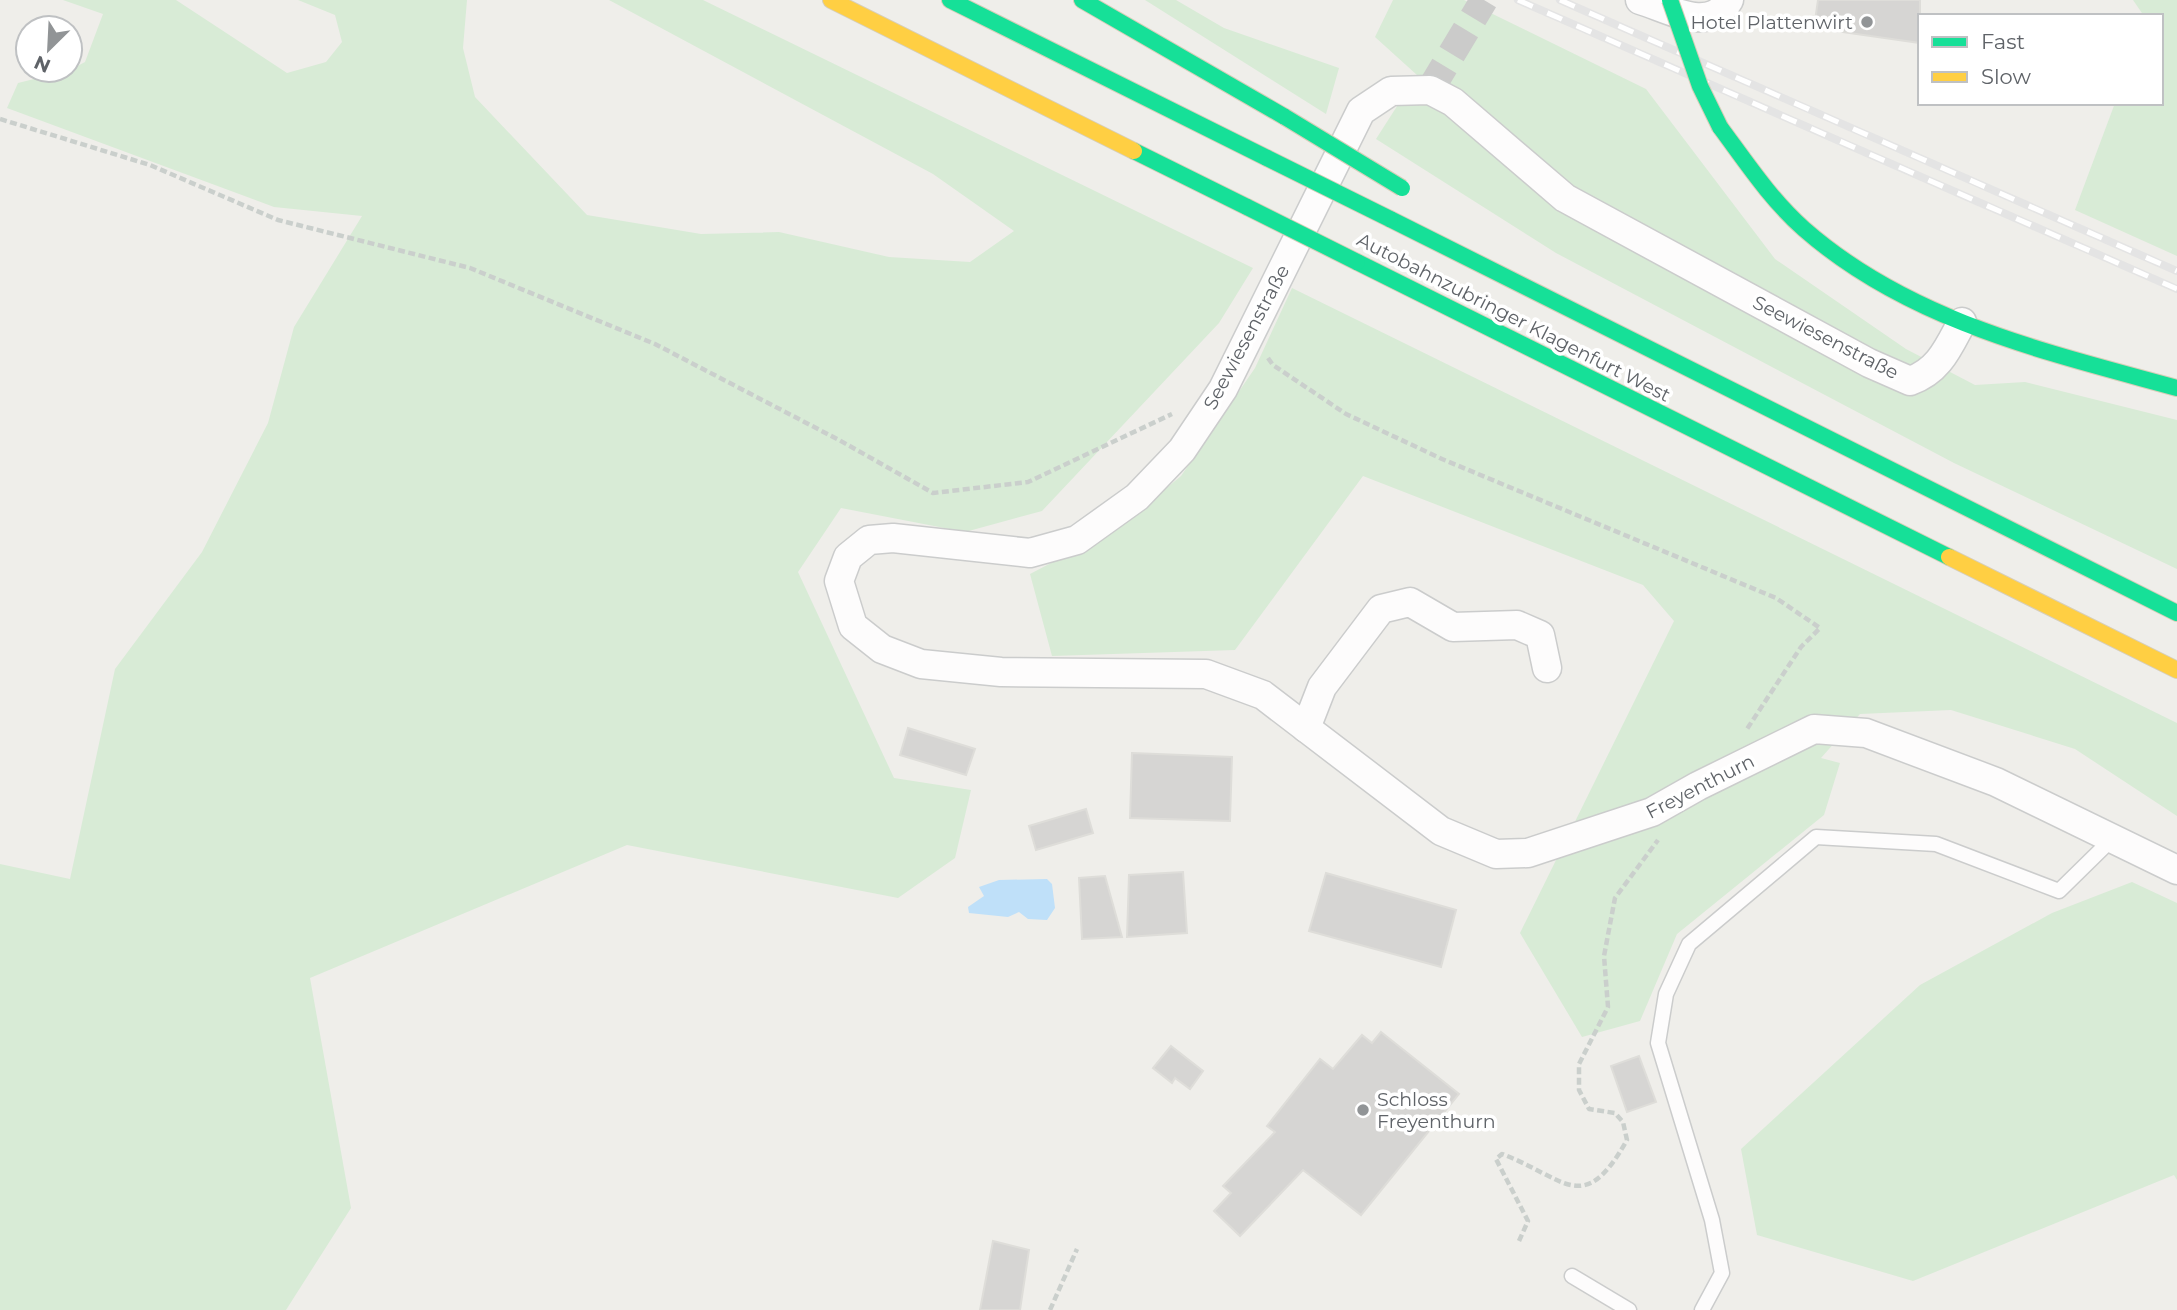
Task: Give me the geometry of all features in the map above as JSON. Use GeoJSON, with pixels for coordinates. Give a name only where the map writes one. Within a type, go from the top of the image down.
{"type":"FeatureCollection","features":[{"type":"Feature","properties":{"kind":"main road","name":"Autobahnzubringer Klagenfurt West"},"geometry":{"type":"LineString","coordinates":[[831,0],[2177,670]]}},
{"type":"Feature","properties":{"kind":"main road","name":"Autobahnzubringer Klagenfurt West"},"geometry":{"type":"LineString","coordinates":[[950,0],[2177,613]]}},
{"type":"Feature","properties":{"kind":"main road"},"geometry":{"type":"LineString","coordinates":[[1082,0],[1407,192]]}},
{"type":"Feature","properties":{"kind":"main road"},"geometry":{"type":"LineString","coordinates":[[1670,0],[1700,86],[1720,127],[1760,182],[1805,230],[1902,297],[2029,346],[2177,388]]}},
{"type":"Feature","properties":{"kind":"main road"},"geometry":{"type":"LineString","coordinates":[[1451,232],[1501,275]]}},
{"type":"Feature","properties":{"kind":"street"},"geometry":{"type":"LineString","coordinates":[[1640,0],[1705,20],[1722,13],[1729,0]]}},
{"type":"Feature","properties":{"kind":"street","name":"Seewiesenstraße"},"geometry":{"type":"LineString","coordinates":[[1306,728],[1263,695],[1206,674],[1001,672],[922,664],[882,649],[853,626],[839,581],[848,557],[869,540],[893,538],[1030,552],[1077,540],[1137,497],[1182,450],[1223,388],[1361,111],[1391,92],[1430,90],[1453,102],[1565,198],[1910,381],[1926,375],[1939,363],[1962,322]]}},
{"type":"Feature","properties":{"kind":"street"},"geometry":{"type":"LineString","coordinates":[[1306,728],[1322,687],[1381,609],[1410,602],[1453,628],[1517,625],[1540,635],[1547,668]]}},
{"type":"Feature","properties":{"kind":"street","name":"Freyenthurn"},"geometry":{"type":"LineString","coordinates":[[1306,728],[1441,831],[1496,854],[1528,853],[1652,812],[1698,786],[1814,729],[1866,733],[1996,782],[2177,870]]}},
{"type":"Feature","properties":{"kind":"lane"},"geometry":{"type":"LineString","coordinates":[[1702,1310],[1722,1273],[1712,1220],[1658,1043],[1666,994],[1689,944],[1816,838],[1936,844],[2059,891],[2111,840]]}},
{"type":"Feature","properties":{"kind":"lane"},"geometry":{"type":"LineString","coordinates":[[1572,1276],[1629,1310]]}},
{"type":"Feature","properties":{"kind":"path"},"geometry":{"type":"LineString","coordinates":[[0,119],[150,165],[278,220],[470,268],[655,344],[839,440],[933,493],[1028,482],[1178,411]]}},
{"type":"Feature","properties":{"kind":"path"},"geometry":{"type":"LineString","coordinates":[[1252,329],[1273,365],[1346,414],[1443,459],[1776,597],[1820,628],[1801,647],[1745,732]]}},
{"type":"Feature","properties":{"kind":"path"},"geometry":{"type":"LineString","coordinates":[[1519,1241],[1528,1221],[1496,1159],[1502,1154],[1527,1163],[1568,1186],[1594,1183],[1613,1165],[1627,1140],[1623,1122],[1615,1113],[1589,1109],[1579,1090],[1579,1065],[1608,1007],[1604,956],[1615,898],[1664,831]]}},
{"type":"Feature","properties":{"kind":"path"},"geometry":{"type":"LineString","coordinates":[[1050,1310],[1077,1249]]}},
{"type":"Feature","properties":{"kind":"green space"},"geometry":{"type":"Polygon","coordinates":[[[63,0],[176,0],[287,73],[326,62],[342,42],[335,15],[298,0],[467,0],[463,48],[475,97],[587,215],[701,234],[779,232],[889,257],[970,262],[1014,231],[933,174],[609,0],[703,0],[1253,268],[1219,323],[1042,511],[965,532],[841,508],[798,572],[894,778],[971,790],[955,858],[898,898],[627,845],[310,978],[351,1208],[286,1310],[0,1310],[0,864],[70,879],[115,669],[202,552],[268,423],[294,327],[362,216],[274,207],[7,108],[18,84],[84,84],[84,63],[103,14],[63,0]]]}},
{"type":"Feature","properties":{"kind":"green space"},"geometry":{"type":"Polygon","coordinates":[[[1145,0],[1176,0],[1224,28],[1339,68],[1326,114],[1145,0]]]}},
{"type":"Feature","properties":{"kind":"green space"},"geometry":{"type":"Polygon","coordinates":[[[1393,0],[1464,0],[1646,89],[1775,259],[1906,349],[1975,385],[2025,382],[2177,420],[2177,569],[1954,463],[1556,253],[1376,139],[1417,75],[1375,37],[1393,0]]]}},
{"type":"Feature","properties":{"kind":"green space"},"geometry":{"type":"Polygon","coordinates":[[[2133,0],[2177,0],[2177,256],[2075,210],[2114,105],[2163,105],[2163,14],[2143,14],[2133,0]]]}},
{"type":"Feature","properties":{"kind":"green space"},"geometry":{"type":"Polygon","coordinates":[[[1292,288],[2177,723],[2177,816],[2075,749],[1951,710],[1860,714],[1821,758],[1840,763],[1824,815],[1677,934],[1640,1021],[1582,1037],[1520,933],[1674,621],[1643,585],[1363,476],[1235,650],[1052,656],[1030,574],[1118,528],[1181,476],[1255,368],[1292,288]]]}},
{"type":"Feature","properties":{"kind":"green space"},"geometry":{"type":"Polygon","coordinates":[[[2132,882],[2177,903],[2177,1180],[2174,1175],[1913,1281],[1757,1235],[1741,1149],[1920,985],[2052,913],[2132,882]]]}},
{"type":"Feature","properties":{"kind":"water"},"geometry":{"type":"Polygon","coordinates":[[[1047,879],[1052,884],[1055,908],[1047,920],[1028,919],[1019,912],[1008,917],[969,913],[968,907],[984,896],[979,887],[999,880],[1047,879]]]}},
{"type":"Feature","properties":{"kind":"building","name":"Hotel Plattenwirt"},"geometry":{"type":"Polygon","coordinates":[[[1818,0],[1920,0],[1918,43],[1814,28],[1818,0]]]}},
{"type":"Feature","properties":{"kind":"building"},"geometry":{"type":"Polygon","coordinates":[[[908,728],[975,749],[966,775],[900,755],[908,728]]]}},
{"type":"Feature","properties":{"kind":"building"},"geometry":{"type":"Polygon","coordinates":[[[1132,753],[1232,757],[1230,821],[1130,818],[1132,753]]]}},
{"type":"Feature","properties":{"kind":"building"},"geometry":{"type":"Polygon","coordinates":[[[1086,809],[1093,833],[1036,850],[1029,826],[1086,809]]]}},
{"type":"Feature","properties":{"kind":"building"},"geometry":{"type":"Polygon","coordinates":[[[1183,872],[1187,933],[1127,937],[1129,875],[1183,872]]]}},
{"type":"Feature","properties":{"kind":"building"},"geometry":{"type":"Polygon","coordinates":[[[1326,873],[1456,910],[1441,967],[1309,931],[1326,873]]]}},
{"type":"Feature","properties":{"kind":"building"},"geometry":{"type":"Polygon","coordinates":[[[1105,876],[1122,937],[1082,939],[1079,878],[1105,876]]]}},
{"type":"Feature","properties":{"kind":"building","name":"Schloss Freyenthurn"},"geometry":{"type":"Polygon","coordinates":[[[1381,1032],[1459,1094],[1361,1215],[1303,1170],[1240,1236],[1214,1211],[1231,1193],[1223,1186],[1275,1132],[1267,1126],[1320,1059],[1333,1069],[1362,1035],[1372,1043],[1381,1032]]]}},
{"type":"Feature","properties":{"kind":"building"},"geometry":{"type":"Polygon","coordinates":[[[1171,1046],[1203,1071],[1190,1089],[1175,1078],[1172,1083],[1153,1068],[1171,1046]]]}},
{"type":"Feature","properties":{"kind":"building"},"geometry":{"type":"Polygon","coordinates":[[[1639,1056],[1656,1102],[1627,1112],[1611,1066],[1639,1056]]]}},
{"type":"Feature","properties":{"kind":"building"},"geometry":{"type":"Polygon","coordinates":[[[993,1241],[1029,1250],[1020,1310],[980,1310],[993,1241]]]}},
{"type":"Feature","properties":{"kind":"tunnel"},"geometry":{"type":"LineString","coordinates":[[1430,90],[1484,0]]}},
{"type":"Feature","properties":{"kind":"railway"},"geometry":{"type":"LineString","coordinates":[[1518,0],[2177,289]]}},
{"type":"Feature","properties":{"kind":"railway"},"geometry":{"type":"LineString","coordinates":[[1560,0],[2177,271]]}},
{"type":"Feature","properties":{"kind":"traffic: fast"},"geometry":{"type":"LineString","coordinates":[[950,0],[1267,158]]}},
{"type":"Feature","properties":{"kind":"traffic: fast"},"geometry":{"type":"LineString","coordinates":[[1082,0],[1285,117]]}},
{"type":"Feature","properties":{"kind":"traffic: fast"},"geometry":{"type":"LineString","coordinates":[[1670,0],[1700,86],[1720,127]]}},
{"type":"Feature","properties":{"kind":"traffic: fast"},"geometry":{"type":"LineString","coordinates":[[1285,117],[1402,188]]}},
{"type":"Feature","properties":{"kind":"traffic: fast"},"geometry":{"type":"LineString","coordinates":[[1720,127],[1759,180],[1792,218],[1845,261],[1888,288],[1981,330],[2078,361],[2177,388]]}},
{"type":"Feature","properties":{"kind":"traffic: fast"},"geometry":{"type":"LineString","coordinates":[[1134,151],[1247,207]]}},
{"type":"Feature","properties":{"kind":"traffic: fast"},"geometry":{"type":"LineString","coordinates":[[1267,158],[1390,219]]}},
{"type":"Feature","properties":{"kind":"traffic: fast"},"geometry":{"type":"LineString","coordinates":[[1247,207],[1357,262]]}},
{"type":"Feature","properties":{"kind":"traffic: fast"},"geometry":{"type":"LineString","coordinates":[[1390,219],[2177,613]]}},
{"type":"Feature","properties":{"kind":"traffic: fast"},"geometry":{"type":"LineString","coordinates":[[1357,262],[1949,557]]}},
{"type":"Feature","properties":{"kind":"traffic: slow"},"geometry":{"type":"LineString","coordinates":[[831,0],[1134,151]]}},
{"type":"Feature","properties":{"kind":"traffic: slow"},"geometry":{"type":"LineString","coordinates":[[1949,557],[2177,670]]}},
{"type":"Feature","properties":{"kind":"place","name":"Hotel Plattenwirt"},"geometry":{"type":"Point","coordinates":[1867,22]}},
{"type":"Feature","properties":{"kind":"place","name":"Schloss Freyenthurn"},"geometry":{"type":"Point","coordinates":[1363,1110]}}]}
